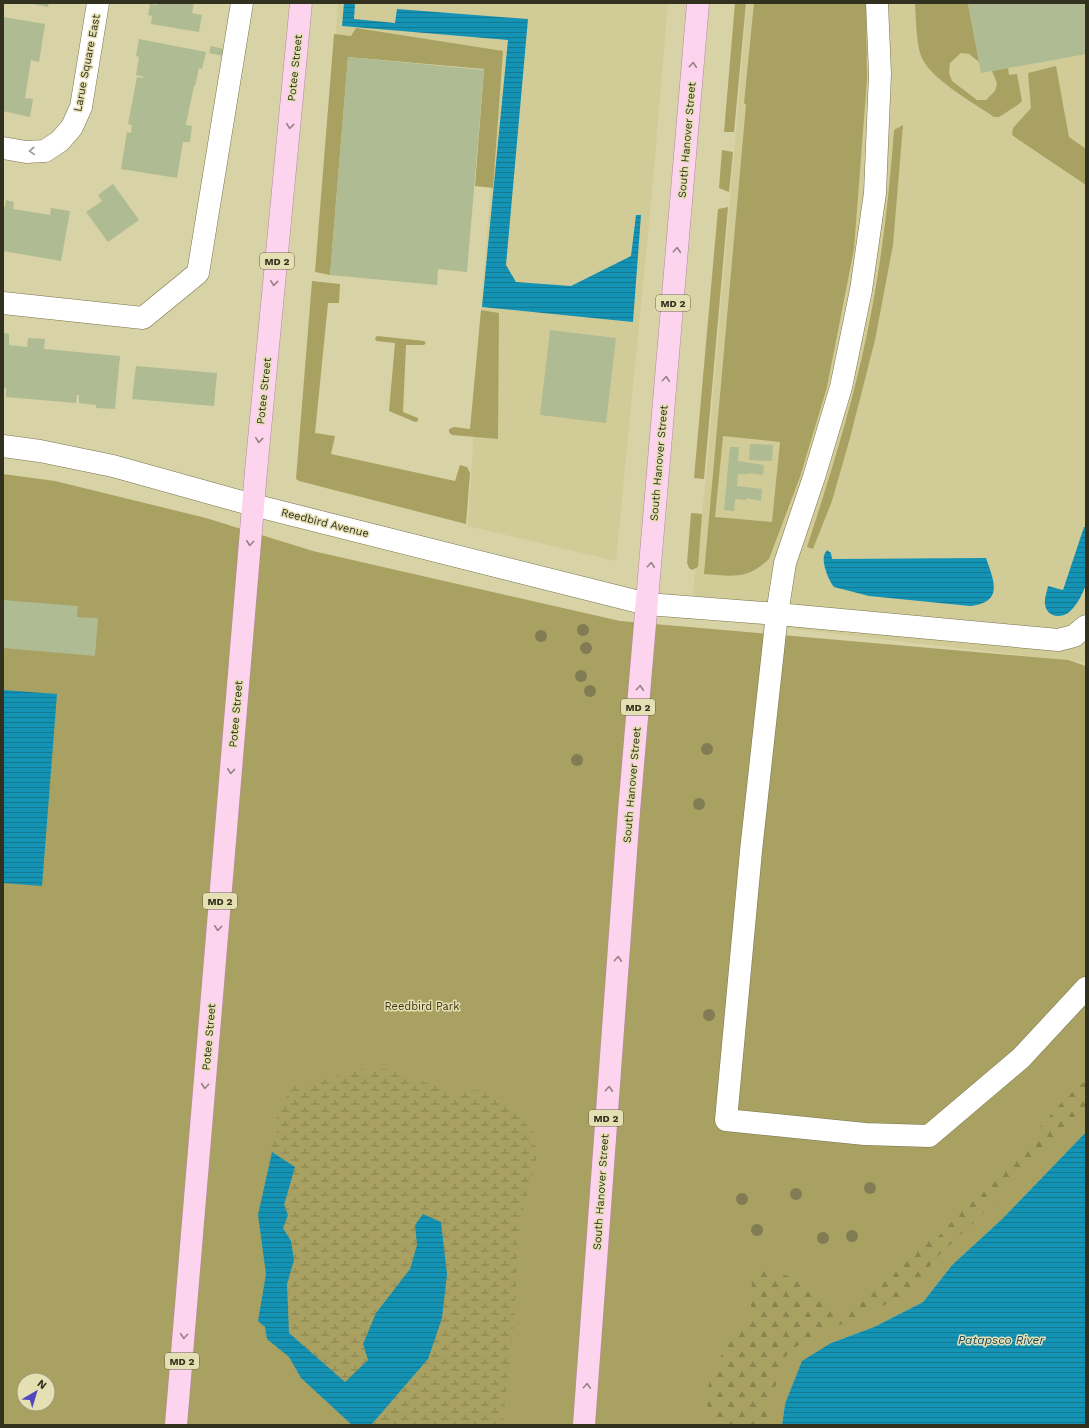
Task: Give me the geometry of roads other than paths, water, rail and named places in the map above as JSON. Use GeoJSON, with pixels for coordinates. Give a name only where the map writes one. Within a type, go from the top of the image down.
{"type":"FeatureCollection","features":[{"type":"Feature","properties":{"kind":"main road","name":"Potee Street"},"geometry":{"type":"LineString","coordinates":[[176,1425],[253,505],[301,3]]}},
{"type":"Feature","properties":{"kind":"main road","name":"South Hanover Street"},"geometry":{"type":"LineString","coordinates":[[584,1425],[629,811],[698,3]]}},
{"type":"Feature","properties":{"kind":"street","name":"Larue Square East"},"geometry":{"type":"LineString","coordinates":[[3,148],[26,152],[45,150],[60,141],[72,127],[80,107],[98,3]]}},
{"type":"Feature","properties":{"kind":"street"},"geometry":{"type":"LineString","coordinates":[[3,303],[143,318],[198,273],[242,3]]}},
{"type":"Feature","properties":{"kind":"street"},"geometry":{"type":"LineString","coordinates":[[877,3],[880,74],[875,193],[861,290],[841,387],[814,477],[785,563],[777,614],[751,851],[726,1120],[865,1134],[929,1136],[1021,1058],[1086,988]]}},
{"type":"Feature","properties":{"kind":"street","name":"Reedbird Avenue"},"geometry":{"type":"LineString","coordinates":[[3,446],[40,451],[112,466],[253,505],[647,604],[777,614],[1058,640],[1082,638]]}},
{"type":"Feature","properties":{"kind":"water"},"geometry":{"type":"Polygon","coordinates":[[[344,3],[355,3],[354,19],[395,23],[397,9],[528,19],[506,265],[516,282],[571,286],[631,256],[636,215],[641,215],[633,322],[482,307],[508,40],[342,26],[344,3]]]}},
{"type":"Feature","properties":{"kind":"water"},"geometry":{"type":"Polygon","coordinates":[[[1084,527],[1086,528],[1085,587],[1074,608],[1068,613],[1061,616],[1050,614],[1045,604],[1048,586],[1063,590],[1084,527]]]}},
{"type":"Feature","properties":{"kind":"water"},"geometry":{"type":"Polygon","coordinates":[[[827,550],[831,553],[832,559],[986,558],[992,575],[994,589],[988,600],[981,604],[970,606],[869,596],[834,587],[828,577],[824,563],[824,555],[827,550]]]}},
{"type":"Feature","properties":{"kind":"water"},"geometry":{"type":"Polygon","coordinates":[[[3,690],[57,694],[42,886],[3,883],[3,690]]]}},
{"type":"Feature","properties":{"kind":"water","name":"Patapsco River"},"geometry":{"type":"Polygon","coordinates":[[[1086,1132],[1086,1425],[782,1425],[785,1404],[802,1361],[831,1343],[874,1327],[923,1302],[952,1265],[1002,1219],[1086,1132]]]}},
{"type":"Feature","properties":{"kind":"water"},"geometry":{"type":"Polygon","coordinates":[[[272,1152],[295,1167],[284,1205],[288,1215],[283,1228],[291,1241],[294,1260],[287,1284],[289,1333],[345,1382],[368,1360],[363,1344],[376,1313],[410,1269],[417,1245],[415,1225],[423,1214],[441,1222],[447,1274],[442,1318],[428,1359],[371,1425],[352,1425],[301,1378],[289,1357],[267,1339],[265,1327],[258,1321],[266,1274],[258,1215],[272,1152]]]}},
{"type":"Feature","properties":{"kind":"park label","name":"Reedbird Park"},"geometry":{"type":"Point","coordinates":[422,1006]}}]}
